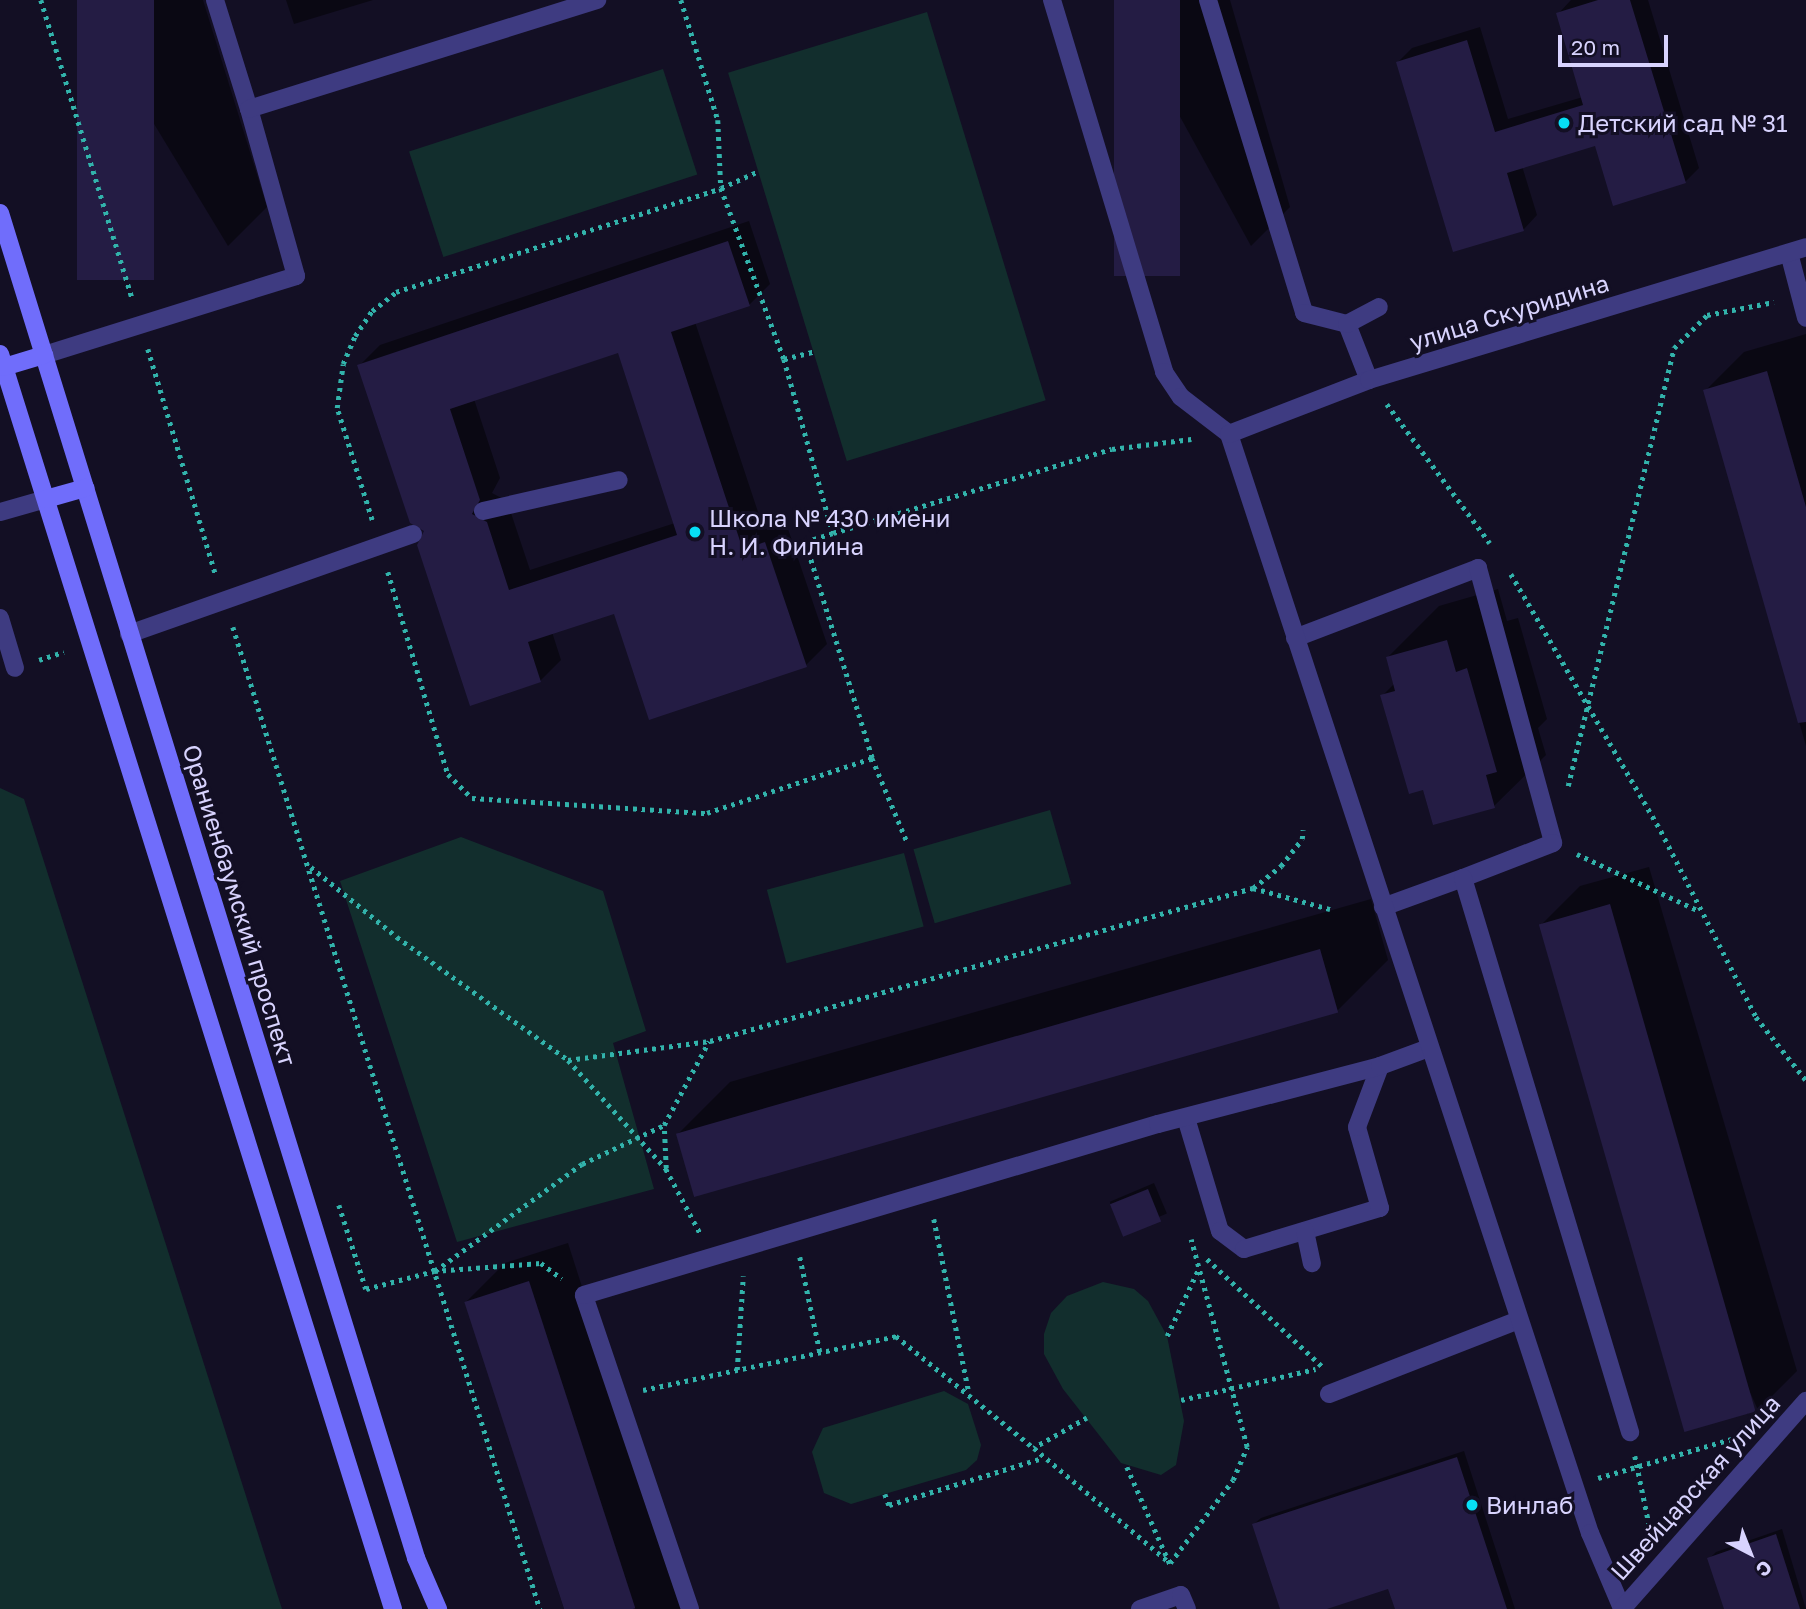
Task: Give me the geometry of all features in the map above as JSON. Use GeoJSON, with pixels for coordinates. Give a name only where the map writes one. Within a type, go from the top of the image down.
{"type":"FeatureCollection","features":[{"type":"Feature","properties":{"kind":"main road","name":"Ораниенбаумский проспект"},"geometry":{"type":"LineString","coordinates":[[0,213],[416,1558],[438,1609]]}},
{"type":"Feature","properties":{"kind":"main road"},"geometry":{"type":"LineString","coordinates":[[44,355],[2,360],[393,1609]]}},
{"type":"Feature","properties":{"kind":"main road"},"geometry":{"type":"LineString","coordinates":[[47,499],[85,488]]}},
{"type":"Feature","properties":{"kind":"street"},"geometry":{"type":"LineString","coordinates":[[44,355],[296,276],[215,0]]}},
{"type":"Feature","properties":{"kind":"street"},"geometry":{"type":"LineString","coordinates":[[249,109],[597,0]]}},
{"type":"Feature","properties":{"kind":"street"},"geometry":{"type":"LineString","coordinates":[[1052,0],[1164,372],[1181,397],[1229,434],[1590,1533],[1622,1608]]}},
{"type":"Feature","properties":{"kind":"street"},"geometry":{"type":"LineString","coordinates":[[1208,0],[1304,313],[1347,324],[1379,307]]}},
{"type":"Feature","properties":{"kind":"street"},"geometry":{"type":"LineString","coordinates":[[1798,250],[1799,297],[1806,318]]}},
{"type":"Feature","properties":{"kind":"street","name":"улица Скуридина"},"geometry":{"type":"LineString","coordinates":[[1229,434],[1369,380],[1798,250]]}},
{"type":"Feature","properties":{"kind":"street"},"geometry":{"type":"LineString","coordinates":[[1347,324],[1369,380]]}},
{"type":"Feature","properties":{"kind":"street"},"geometry":{"type":"LineString","coordinates":[[483,511],[619,480]]}},
{"type":"Feature","properties":{"kind":"street"},"geometry":{"type":"LineString","coordinates":[[0,512],[47,499]]}},
{"type":"Feature","properties":{"kind":"street"},"geometry":{"type":"LineString","coordinates":[[129,634],[224,598],[413,534]]}},
{"type":"Feature","properties":{"kind":"street"},"geometry":{"type":"LineString","coordinates":[[1295,638],[1478,568],[1553,843],[1383,907]]}},
{"type":"Feature","properties":{"kind":"street"},"geometry":{"type":"LineString","coordinates":[[0,618],[15,668]]}},
{"type":"Feature","properties":{"kind":"street"},"geometry":{"type":"LineString","coordinates":[[1463,878],[1630,1432]]}},
{"type":"Feature","properties":{"kind":"street"},"geometry":{"type":"LineString","coordinates":[[690,1609],[584,1295],[1186,1118],[1380,1066],[1429,1048]]}},
{"type":"Feature","properties":{"kind":"street"},"geometry":{"type":"LineString","coordinates":[[1186,1118],[1220,1231],[1244,1250],[1380,1208],[1357,1128],[1380,1066]]}},
{"type":"Feature","properties":{"kind":"street"},"geometry":{"type":"LineString","coordinates":[[1305,1231],[1312,1264]]}},
{"type":"Feature","properties":{"kind":"street"},"geometry":{"type":"LineString","coordinates":[[1329,1394],[1519,1320]]}},
{"type":"Feature","properties":{"kind":"street","name":"Швейцарская улица"},"geometry":{"type":"LineString","coordinates":[[1622,1608],[1806,1401]]}},
{"type":"Feature","properties":{"kind":"street"},"geometry":{"type":"LineString","coordinates":[[1140,1609],[1181,1595],[1187,1609]]}},
{"type":"Feature","properties":{"kind":"path"},"geometry":{"type":"LineString","coordinates":[[41,0],[224,598],[540,1609]]}},
{"type":"Feature","properties":{"kind":"path"},"geometry":{"type":"LineString","coordinates":[[681,0],[718,120],[721,188],[784,359],[833,533]]}},
{"type":"Feature","properties":{"kind":"path"},"geometry":{"type":"LineString","coordinates":[[759,171],[721,188],[396,292],[372,311],[343,364],[337,408],[448,774],[472,798],[707,813],[872,758]]}},
{"type":"Feature","properties":{"kind":"path"},"geometry":{"type":"LineString","coordinates":[[1566,793],[1674,348],[1707,315],[1799,297]]}},
{"type":"Feature","properties":{"kind":"path"},"geometry":{"type":"LineString","coordinates":[[784,359],[816,351]]}},
{"type":"Feature","properties":{"kind":"path"},"geometry":{"type":"LineString","coordinates":[[1369,380],[1498,554]]}},
{"type":"Feature","properties":{"kind":"path"},"geometry":{"type":"LineString","coordinates":[[908,845],[872,758],[805,542],[1127,446],[1229,434]]}},
{"type":"Feature","properties":{"kind":"path"},"geometry":{"type":"LineString","coordinates":[[1504,564],[1661,831],[1699,911],[1756,1017],[1806,1080]]}},
{"type":"Feature","properties":{"kind":"path"},"geometry":{"type":"LineString","coordinates":[[1478,568],[1510,573]]}},
{"type":"Feature","properties":{"kind":"path"},"geometry":{"type":"LineString","coordinates":[[568,1060],[710,1041],[1253,888],[1281,866],[1301,839],[1303,830]]}},
{"type":"Feature","properties":{"kind":"path"},"geometry":{"type":"LineString","coordinates":[[1553,843],[1699,911]]}},
{"type":"Feature","properties":{"kind":"path"},"geometry":{"type":"LineString","coordinates":[[310,867],[397,937],[568,1060],[666,1169],[713,1257]]}},
{"type":"Feature","properties":{"kind":"path"},"geometry":{"type":"LineString","coordinates":[[1253,888],[1329,909]]}},
{"type":"Feature","properties":{"kind":"path"},"geometry":{"type":"LineString","coordinates":[[666,1169],[664,1125],[710,1041]]}},
{"type":"Feature","properties":{"kind":"path"},"geometry":{"type":"LineString","coordinates":[[435,1271],[582,1164],[664,1125]]}},
{"type":"Feature","properties":{"kind":"path"},"geometry":{"type":"LineString","coordinates":[[334,1191],[366,1289],[435,1271],[541,1263],[584,1295]]}},
{"type":"Feature","properties":{"kind":"path"},"geometry":{"type":"LineString","coordinates":[[929,1194],[969,1393]]}},
{"type":"Feature","properties":{"kind":"path"},"geometry":{"type":"LineString","coordinates":[[795,1233],[820,1352]]}},
{"type":"Feature","properties":{"kind":"path"},"geometry":{"type":"LineString","coordinates":[[1170,1563],[1241,1463],[1247,1435],[1190,1234]]}},
{"type":"Feature","properties":{"kind":"path"},"geometry":{"type":"LineString","coordinates":[[1193,1246],[1323,1367],[1356,1385]]}},
{"type":"Feature","properties":{"kind":"path"},"geometry":{"type":"LineString","coordinates":[[1167,1336],[1199,1267]]}},
{"type":"Feature","properties":{"kind":"path"},"geometry":{"type":"LineString","coordinates":[[737,1370],[744,1270]]}},
{"type":"Feature","properties":{"kind":"path"},"geometry":{"type":"LineString","coordinates":[[628,1392],[896,1336],[969,1393],[1170,1563]]}},
{"type":"Feature","properties":{"kind":"path"},"geometry":{"type":"LineString","coordinates":[[1181,1400],[1323,1367]]}},
{"type":"Feature","properties":{"kind":"path"},"geometry":{"type":"LineString","coordinates":[[1034,1448],[1087,1418]]}},
{"type":"Feature","properties":{"kind":"path"},"geometry":{"type":"LineString","coordinates":[[1630,1432],[1652,1536],[1660,1528]]}},
{"type":"Feature","properties":{"kind":"path"},"geometry":{"type":"LineString","coordinates":[[1591,1480],[1745,1435]]}},
{"type":"Feature","properties":{"kind":"path"},"geometry":{"type":"LineString","coordinates":[[885,1494],[889,1505],[1043,1458]]}},
{"type":"Feature","properties":{"kind":"path"},"geometry":{"type":"LineString","coordinates":[[1127,1467],[1170,1563]]}},
{"type":"Feature","properties":{"kind":"green space"},"geometry":{"type":"Polygon","coordinates":[[[927,12],[1046,400],[847,461],[728,73],[927,12]]]}},
{"type":"Feature","properties":{"kind":"green space"},"geometry":{"type":"Polygon","coordinates":[[[663,69],[697,175],[443,257],[409,152],[663,69]]]}},
{"type":"Feature","properties":{"kind":"green space"},"geometry":{"type":"Polygon","coordinates":[[[0,788],[24,799],[282,1609],[0,1609],[0,788]]]}},
{"type":"Feature","properties":{"kind":"green space"},"geometry":{"type":"Polygon","coordinates":[[[1050,810],[1071,884],[935,923],[914,849],[1050,810]]]}},
{"type":"Feature","properties":{"kind":"green space"},"geometry":{"type":"Polygon","coordinates":[[[461,837],[603,891],[646,1031],[613,1043],[654,1189],[457,1242],[340,881],[461,837]]]}},
{"type":"Feature","properties":{"kind":"green space"},"geometry":{"type":"Polygon","coordinates":[[[904,853],[924,926],[787,963],[767,890],[904,853]]]}},
{"type":"Feature","properties":{"kind":"green space"},"geometry":{"type":"Polygon","coordinates":[[[1103,1282],[1134,1289],[1148,1301],[1167,1336],[1184,1421],[1176,1465],[1161,1475],[1121,1463],[1063,1389],[1044,1354],[1044,1334],[1051,1313],[1067,1296],[1103,1282]]]}},
{"type":"Feature","properties":{"kind":"green space"},"geometry":{"type":"Polygon","coordinates":[[[944,1391],[968,1404],[981,1445],[977,1460],[966,1470],[851,1504],[824,1493],[812,1452],[823,1428],[944,1391]]]}},
{"type":"Feature","properties":{"kind":"building"},"geometry":{"type":"Polygon","coordinates":[[[77,0],[154,0],[154,280],[77,280],[77,0]]]}},
{"type":"Feature","properties":{"kind":"building"},"geometry":{"type":"Polygon","coordinates":[[[1114,0],[1180,0],[1180,276],[1114,276],[1114,0]]]}},
{"type":"Feature","properties":{"kind":"building"},"geometry":{"type":"Polygon","coordinates":[[[1598,0],[1630,0],[1686,183],[1613,206],[1595,146],[1507,173],[1524,231],[1453,252],[1396,62],[1467,40],[1495,132],[1583,105],[1556,13],[1598,0]]]}},
{"type":"Feature","properties":{"kind":"building"},"geometry":{"type":"Polygon","coordinates":[[[728,241],[750,306],[671,332],[743,550],[765,542],[807,667],[649,720],[614,614],[528,642],[541,682],[470,706],[417,545],[424,531],[410,523],[357,365],[728,241]],[[618,353],[450,409],[480,500],[472,514],[487,522],[509,590],[677,535],[618,353]]]}},
{"type":"Feature","properties":{"kind":"building"},"geometry":{"type":"Polygon","coordinates":[[[1767,371],[1806,507],[1806,722],[1798,723],[1703,390],[1767,371]]]}},
{"type":"Feature","properties":{"kind":"building"},"geometry":{"type":"Polygon","coordinates":[[[1447,640],[1456,672],[1467,668],[1497,772],[1486,775],[1495,808],[1433,825],[1423,790],[1409,794],[1380,695],[1395,691],[1386,657],[1447,640]]]}},
{"type":"Feature","properties":{"kind":"building"},"geometry":{"type":"Polygon","coordinates":[[[1610,904],[1756,1412],[1684,1432],[1539,924],[1610,904]]]}},
{"type":"Feature","properties":{"kind":"building"},"geometry":{"type":"Polygon","coordinates":[[[1320,949],[1338,1012],[694,1197],[676,1134],[1320,949]]]}},
{"type":"Feature","properties":{"kind":"building"},"geometry":{"type":"Polygon","coordinates":[[[1148,1189],[1161,1221],[1123,1237],[1110,1204],[1148,1189]]]}},
{"type":"Feature","properties":{"kind":"building"},"geometry":{"type":"Polygon","coordinates":[[[529,1281],[635,1608],[564,1609],[464,1302],[529,1281]]]}},
{"type":"Feature","properties":{"kind":"building"},"geometry":{"type":"Polygon","coordinates":[[[1457,1457],[1507,1609],[1395,1609],[1388,1589],[1327,1609],[1280,1609],[1252,1524],[1457,1457]]]}},
{"type":"Feature","properties":{"kind":"building"},"geometry":{"type":"Polygon","coordinates":[[[1776,1534],[1800,1609],[1724,1609],[1707,1558],[1776,1534]]]}},
{"type":"Feature","properties":{"kind":"place","name":"Детский сад № 31"},"geometry":{"type":"Point","coordinates":[1564,123]}},
{"type":"Feature","properties":{"kind":"place","name":"Школа № 430 имени Н. И. Филина"},"geometry":{"type":"Point","coordinates":[695,532]}},
{"type":"Feature","properties":{"kind":"place","name":"Винлаб"},"geometry":{"type":"Point","coordinates":[1472,1505]}}]}
